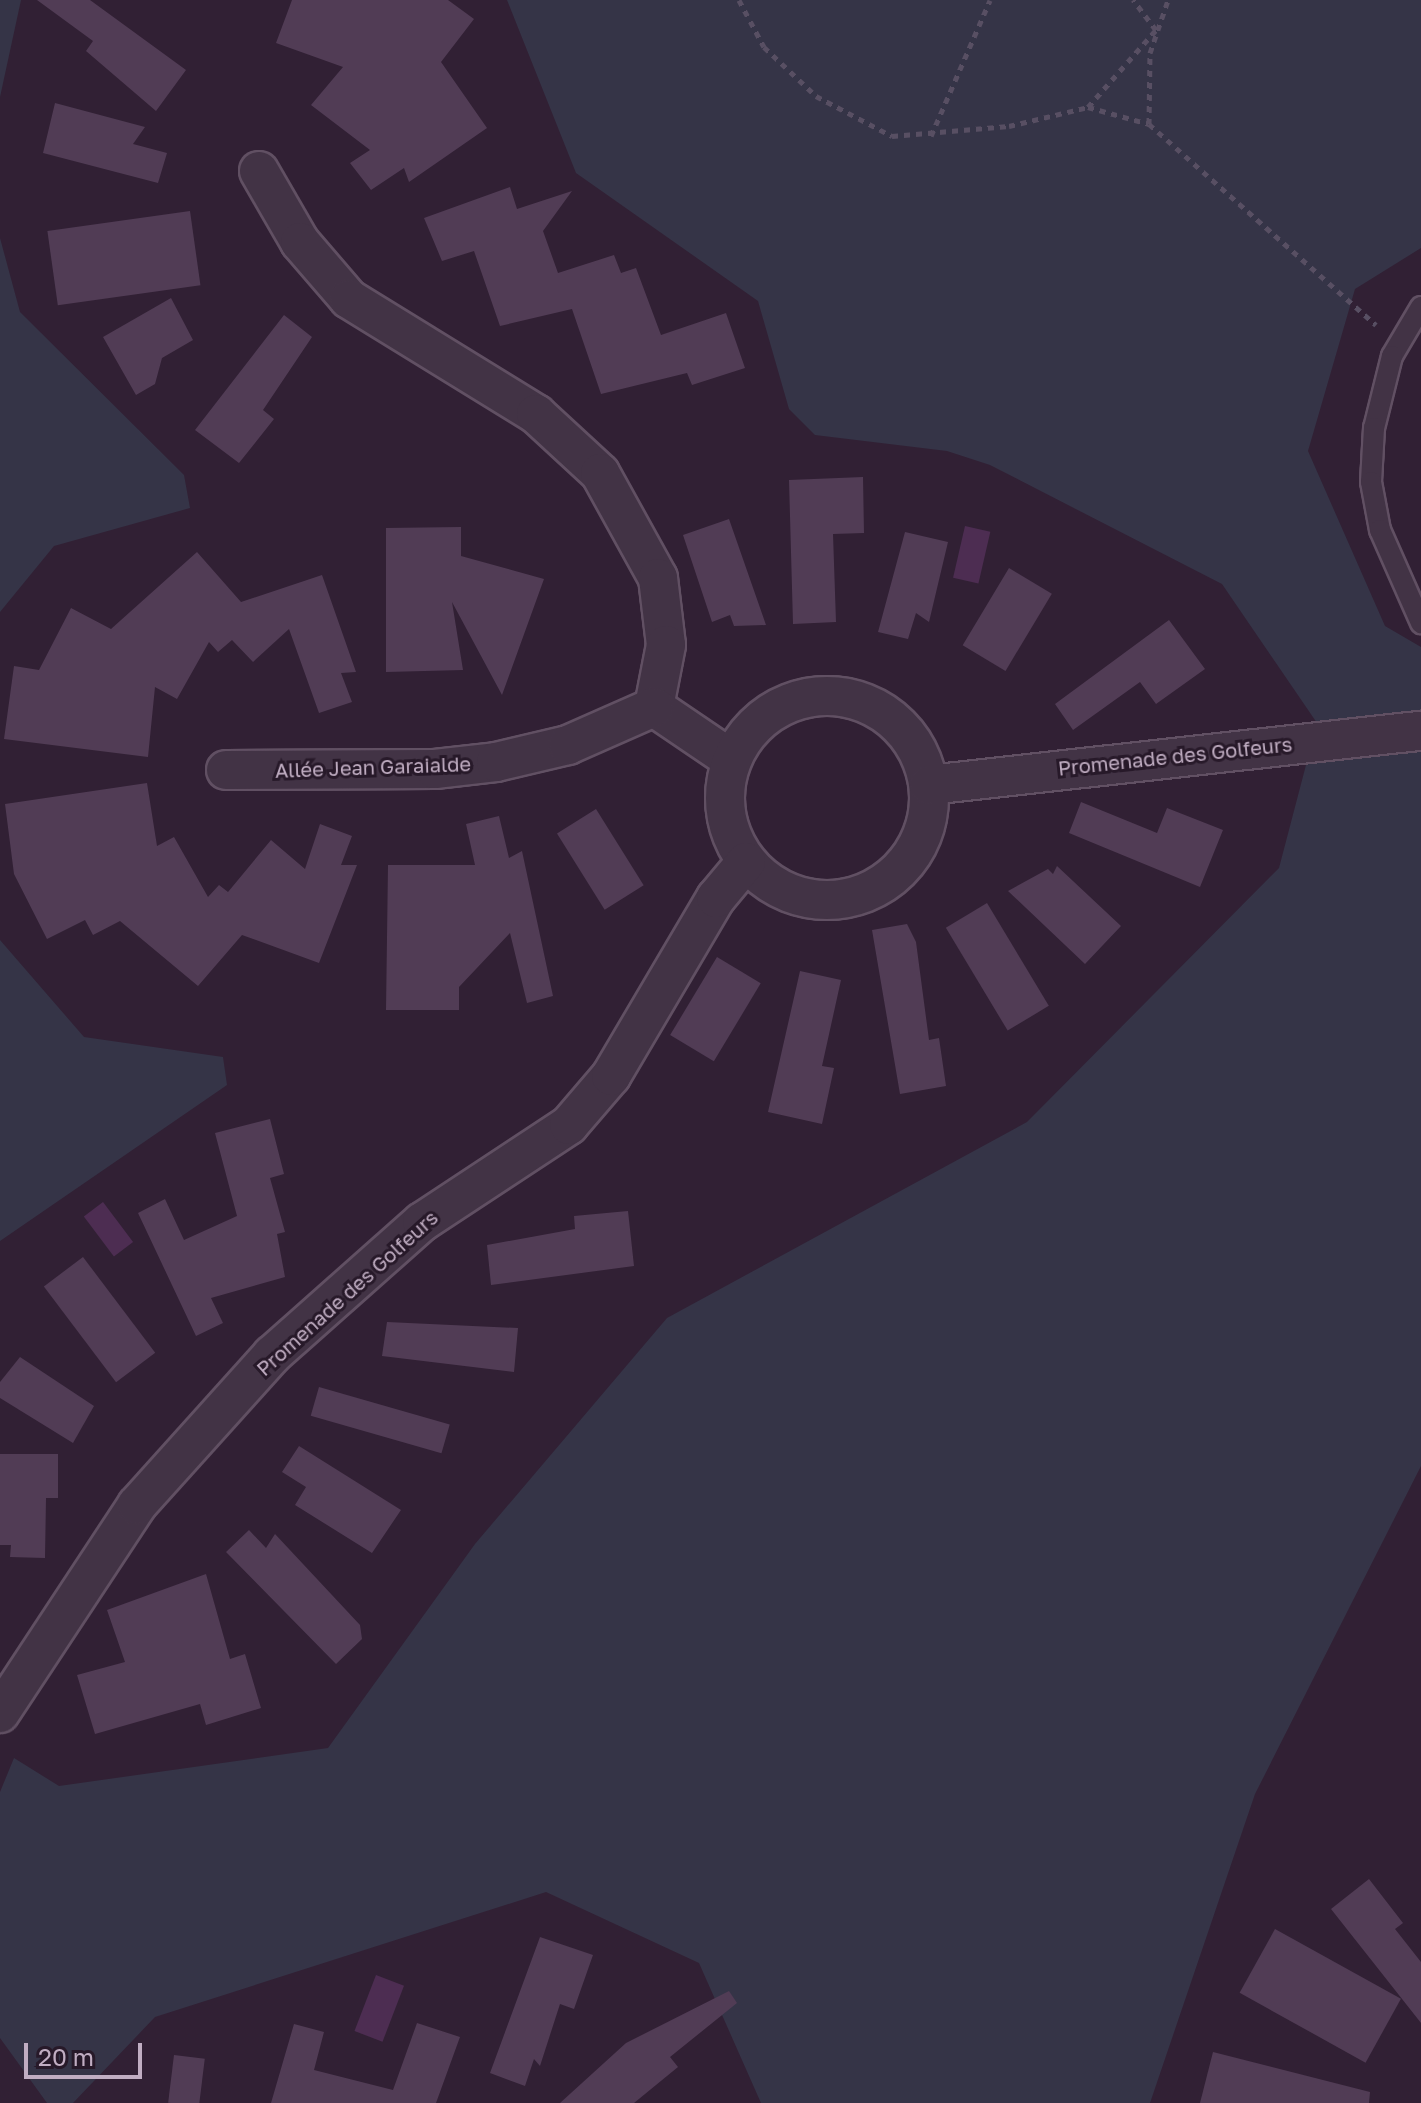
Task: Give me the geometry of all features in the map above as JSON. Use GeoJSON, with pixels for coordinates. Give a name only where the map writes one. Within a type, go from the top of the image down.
{"type":"FeatureCollection","features":[{"type":"Feature","properties":{"kind":"street"},"geometry":{"type":"LineString","coordinates":[[259,171],[300,242],[349,299],[536,414],[600,473],[658,578],[666,645],[654,707],[732,760]]}},
{"type":"Feature","properties":{"kind":"street"},"geometry":{"type":"LineString","coordinates":[[821,696],[846,699],[893,719],[918,748],[929,785],[918,842],[904,868],[867,894],[824,902],[781,891],[746,862],[729,831],[724,795],[732,760],[752,728],[783,705],[821,696]]}},
{"type":"Feature","properties":{"kind":"street","name":"Allée Jean Garaialde"},"geometry":{"type":"LineString","coordinates":[[226,770],[435,769],[496,762],[568,745],[654,707]]}},
{"type":"Feature","properties":{"kind":"street","name":"Promenade des Golfeurs"},"geometry":{"type":"LineString","coordinates":[[929,785],[1421,731]]}},
{"type":"Feature","properties":{"kind":"street","name":"Promenade des Golfeurs"},"geometry":{"type":"LineString","coordinates":[[0,1713],[137,1505],[272,1355],[422,1222],[569,1125],[611,1076],[716,898],[746,862]]}},
{"type":"Feature","properties":{"kind":"lane"},"geometry":{"type":"LineString","coordinates":[[1421,307],[1401,340],[1374,428],[1371,482],[1380,530],[1421,623]]}},
{"type":"Feature","properties":{"kind":"path"},"geometry":{"type":"LineString","coordinates":[[739,0],[764,47],[816,96],[859,125],[892,136],[931,137],[1088,107],[1149,124],[1401,340]]}},
{"type":"Feature","properties":{"kind":"path"},"geometry":{"type":"LineString","coordinates":[[931,137],[990,0]]}},
{"type":"Feature","properties":{"kind":"path"},"geometry":{"type":"LineString","coordinates":[[1133,0],[1156,30]]}},
{"type":"Feature","properties":{"kind":"path"},"geometry":{"type":"LineString","coordinates":[[1149,124],[1156,30],[1168,0]]}},
{"type":"Feature","properties":{"kind":"path"},"geometry":{"type":"LineString","coordinates":[[1088,107],[1156,30]]}},
{"type":"Feature","properties":{"kind":"shaded area"},"geometry":{"type":"Polygon","coordinates":[[[0,0],[21,0],[0,97],[0,0]]]}},
{"type":"Feature","properties":{"kind":"shaded area"},"geometry":{"type":"Polygon","coordinates":[[[507,0],[1421,0],[1421,248],[1355,289],[1308,451],[1385,626],[1421,647],[1421,1466],[1255,1794],[1150,2103],[761,2103],[699,1963],[546,1892],[155,2017],[73,2103],[47,2103],[0,2038],[0,1792],[14,1758],[59,1786],[328,1748],[475,1544],[667,1318],[1027,1122],[1279,868],[1317,723],[1222,584],[990,465],[947,451],[815,435],[789,409],[758,301],[576,173],[507,0]]]}},
{"type":"Feature","properties":{"kind":"shaded area"},"geometry":{"type":"Polygon","coordinates":[[[0,238],[20,312],[184,475],[190,508],[54,546],[0,612],[0,238]]]}},
{"type":"Feature","properties":{"kind":"shaded area"},"geometry":{"type":"Polygon","coordinates":[[[965,526],[990,532],[978,583],[953,578],[965,526]]]}},
{"type":"Feature","properties":{"kind":"shaded area"},"geometry":{"type":"Polygon","coordinates":[[[0,940],[84,1037],[223,1057],[227,1085],[0,1241],[0,940]]]}},
{"type":"Feature","properties":{"kind":"shaded area"},"geometry":{"type":"Polygon","coordinates":[[[103,1202],[133,1242],[114,1256],[84,1216],[103,1202]]]}},
{"type":"Feature","properties":{"kind":"shaded area"},"geometry":{"type":"Polygon","coordinates":[[[376,1975],[404,1986],[383,2042],[354,2031],[376,1975]]]}},
{"type":"Feature","properties":{"kind":"building"},"geometry":{"type":"Polygon","coordinates":[[[37,0],[90,0],[186,70],[156,111],[86,51],[93,41],[37,0]]]}},
{"type":"Feature","properties":{"kind":"building"},"geometry":{"type":"Polygon","coordinates":[[[292,0],[448,0],[474,19],[441,62],[487,128],[409,182],[404,168],[371,190],[350,163],[370,150],[311,105],[343,67],[276,43],[292,0]]]}},
{"type":"Feature","properties":{"kind":"building"},"geometry":{"type":"Polygon","coordinates":[[[55,103],[145,127],[133,144],[167,153],[158,183],[43,153],[55,103]]]}},
{"type":"Feature","properties":{"kind":"building"},"geometry":{"type":"Polygon","coordinates":[[[510,187],[517,209],[572,191],[543,231],[558,273],[614,255],[621,273],[636,268],[661,335],[726,313],[745,368],[692,385],[687,373],[601,394],[572,309],[500,326],[474,251],[442,261],[424,218],[510,187]]]}},
{"type":"Feature","properties":{"kind":"building"},"geometry":{"type":"Polygon","coordinates":[[[190,211],[200,285],[58,305],[47,231],[190,211]]]}},
{"type":"Feature","properties":{"kind":"building"},"geometry":{"type":"Polygon","coordinates":[[[171,298],[193,340],[162,358],[155,384],[136,395],[103,337],[171,298]]]}},
{"type":"Feature","properties":{"kind":"building"},"geometry":{"type":"Polygon","coordinates":[[[284,315],[312,337],[263,410],[274,419],[239,463],[195,430],[284,315]]]}},
{"type":"Feature","properties":{"kind":"building"},"geometry":{"type":"Polygon","coordinates":[[[863,477],[864,533],[833,534],[836,622],[793,624],[789,480],[863,477]]]}},
{"type":"Feature","properties":{"kind":"building"},"geometry":{"type":"Polygon","coordinates":[[[729,519],[766,625],[734,626],[730,615],[712,622],[683,535],[729,519]]]}},
{"type":"Feature","properties":{"kind":"building"},"geometry":{"type":"Polygon","coordinates":[[[461,527],[461,556],[544,579],[502,695],[452,602],[463,670],[386,672],[386,528],[461,527]]]}},
{"type":"Feature","properties":{"kind":"building"},"geometry":{"type":"Polygon","coordinates":[[[905,532],[948,542],[929,622],[916,613],[908,639],[878,632],[905,532]]]}},
{"type":"Feature","properties":{"kind":"building"},"geometry":{"type":"Polygon","coordinates":[[[197,552],[241,602],[322,575],[356,672],[341,673],[352,702],[319,713],[289,629],[253,662],[232,640],[218,652],[209,642],[177,699],[155,687],[148,757],[4,739],[14,666],[39,670],[71,608],[111,629],[197,552]]]}},
{"type":"Feature","properties":{"kind":"building"},"geometry":{"type":"Polygon","coordinates":[[[1009,568],[1052,594],[1006,671],[963,645],[1009,568]]]}},
{"type":"Feature","properties":{"kind":"building"},"geometry":{"type":"Polygon","coordinates":[[[1169,620],[1205,669],[1156,704],[1140,682],[1073,730],[1055,704],[1169,620]]]}},
{"type":"Feature","properties":{"kind":"building"},"geometry":{"type":"Polygon","coordinates":[[[147,783],[157,846],[174,837],[208,897],[219,885],[228,892],[271,840],[305,869],[320,824],[352,836],[341,865],[357,865],[319,963],[242,935],[198,986],[120,921],[93,935],[85,920],[47,939],[14,874],[5,804],[147,783]]]}},
{"type":"Feature","properties":{"kind":"building"},"geometry":{"type":"Polygon","coordinates":[[[1081,802],[1157,833],[1167,808],[1223,830],[1200,887],[1069,833],[1081,802]]]}},
{"type":"Feature","properties":{"kind":"building"},"geometry":{"type":"Polygon","coordinates":[[[596,809],[644,885],[605,910],[557,833],[596,809]]]}},
{"type":"Feature","properties":{"kind":"building"},"geometry":{"type":"Polygon","coordinates":[[[499,816],[509,858],[522,851],[553,996],[527,1003],[510,933],[459,987],[459,1010],[386,1010],[388,865],[475,865],[466,824],[499,816]]]}},
{"type":"Feature","properties":{"kind":"building"},"geometry":{"type":"Polygon","coordinates":[[[1057,866],[1121,926],[1085,964],[1008,891],[1048,869],[1053,874],[1057,866]]]}},
{"type":"Feature","properties":{"kind":"building"},"geometry":{"type":"Polygon","coordinates":[[[987,903],[1049,1006],[1008,1031],[946,928],[987,903]]]}},
{"type":"Feature","properties":{"kind":"building"},"geometry":{"type":"Polygon","coordinates":[[[907,924],[916,942],[929,1040],[939,1038],[946,1086],[900,1094],[872,930],[907,924]]]}},
{"type":"Feature","properties":{"kind":"building"},"geometry":{"type":"Polygon","coordinates":[[[717,957],[761,983],[714,1061],[670,1035],[717,957]]]}},
{"type":"Feature","properties":{"kind":"building"},"geometry":{"type":"Polygon","coordinates":[[[800,971],[841,980],[822,1066],[834,1068],[822,1124],[768,1112],[800,971]]]}},
{"type":"Feature","properties":{"kind":"building"},"geometry":{"type":"Polygon","coordinates":[[[270,1119],[284,1174],[270,1178],[285,1232],[277,1234],[285,1277],[211,1298],[223,1323],[196,1336],[138,1213],[165,1199],[184,1240],[237,1216],[215,1133],[270,1119]]]}},
{"type":"Feature","properties":{"kind":"building"},"geometry":{"type":"Polygon","coordinates":[[[628,1211],[634,1266],[491,1285],[487,1245],[575,1229],[574,1216],[628,1211]]]}},
{"type":"Feature","properties":{"kind":"building"},"geometry":{"type":"Polygon","coordinates":[[[83,1257],[155,1353],[116,1382],[44,1286],[83,1257]]]}},
{"type":"Feature","properties":{"kind":"building"},"geometry":{"type":"Polygon","coordinates":[[[387,1322],[518,1328],[514,1372],[382,1356],[387,1322]]]}},
{"type":"Feature","properties":{"kind":"building"},"geometry":{"type":"Polygon","coordinates":[[[20,1357],[94,1406],[73,1443],[0,1398],[0,1382],[20,1357]]]}},
{"type":"Feature","properties":{"kind":"building"},"geometry":{"type":"Polygon","coordinates":[[[319,1387],[450,1424],[441,1453],[311,1416],[319,1387]]]}},
{"type":"Feature","properties":{"kind":"building"},"geometry":{"type":"Polygon","coordinates":[[[299,1446],[401,1510],[372,1553],[295,1505],[306,1487],[282,1472],[299,1446]]]}},
{"type":"Feature","properties":{"kind":"building"},"geometry":{"type":"Polygon","coordinates":[[[0,1454],[58,1454],[58,1498],[46,1498],[45,1558],[10,1557],[11,1545],[0,1545],[0,1454]]]}},
{"type":"Feature","properties":{"kind":"building"},"geometry":{"type":"Polygon","coordinates":[[[249,1530],[266,1548],[275,1534],[360,1625],[362,1639],[336,1664],[226,1552],[249,1530]]]}},
{"type":"Feature","properties":{"kind":"building"},"geometry":{"type":"Polygon","coordinates":[[[206,1574],[230,1659],[245,1654],[261,1708],[206,1725],[200,1704],[95,1734],[77,1675],[125,1662],[107,1610],[206,1574]]]}},
{"type":"Feature","properties":{"kind":"building"},"geometry":{"type":"Polygon","coordinates":[[[1369,1879],[1403,1923],[1395,1929],[1421,1962],[1421,2023],[1331,1909],[1369,1879]]]}},
{"type":"Feature","properties":{"kind":"building"},"geometry":{"type":"Polygon","coordinates":[[[1275,1929],[1401,1999],[1366,2063],[1240,1993],[1275,1929]]]}},
{"type":"Feature","properties":{"kind":"building"},"geometry":{"type":"Polygon","coordinates":[[[540,1937],[593,1955],[574,2009],[560,2004],[540,2066],[534,2059],[525,2086],[490,2073],[540,1937]]]}},
{"type":"Feature","properties":{"kind":"building"},"geometry":{"type":"Polygon","coordinates":[[[729,1991],[737,2003],[670,2057],[678,2067],[634,2103],[560,2103],[626,2043],[729,1991]]]}},
{"type":"Feature","properties":{"kind":"building"},"geometry":{"type":"Polygon","coordinates":[[[417,2023],[460,2037],[436,2103],[271,2103],[294,2024],[324,2032],[314,2070],[393,2090],[417,2023]]]}},
{"type":"Feature","properties":{"kind":"building"},"geometry":{"type":"Polygon","coordinates":[[[1213,2052],[1370,2092],[1369,2103],[1200,2103],[1213,2052]]]}},
{"type":"Feature","properties":{"kind":"building"},"geometry":{"type":"Polygon","coordinates":[[[174,2055],[205,2059],[199,2103],[168,2103],[174,2055]]]}}]}
